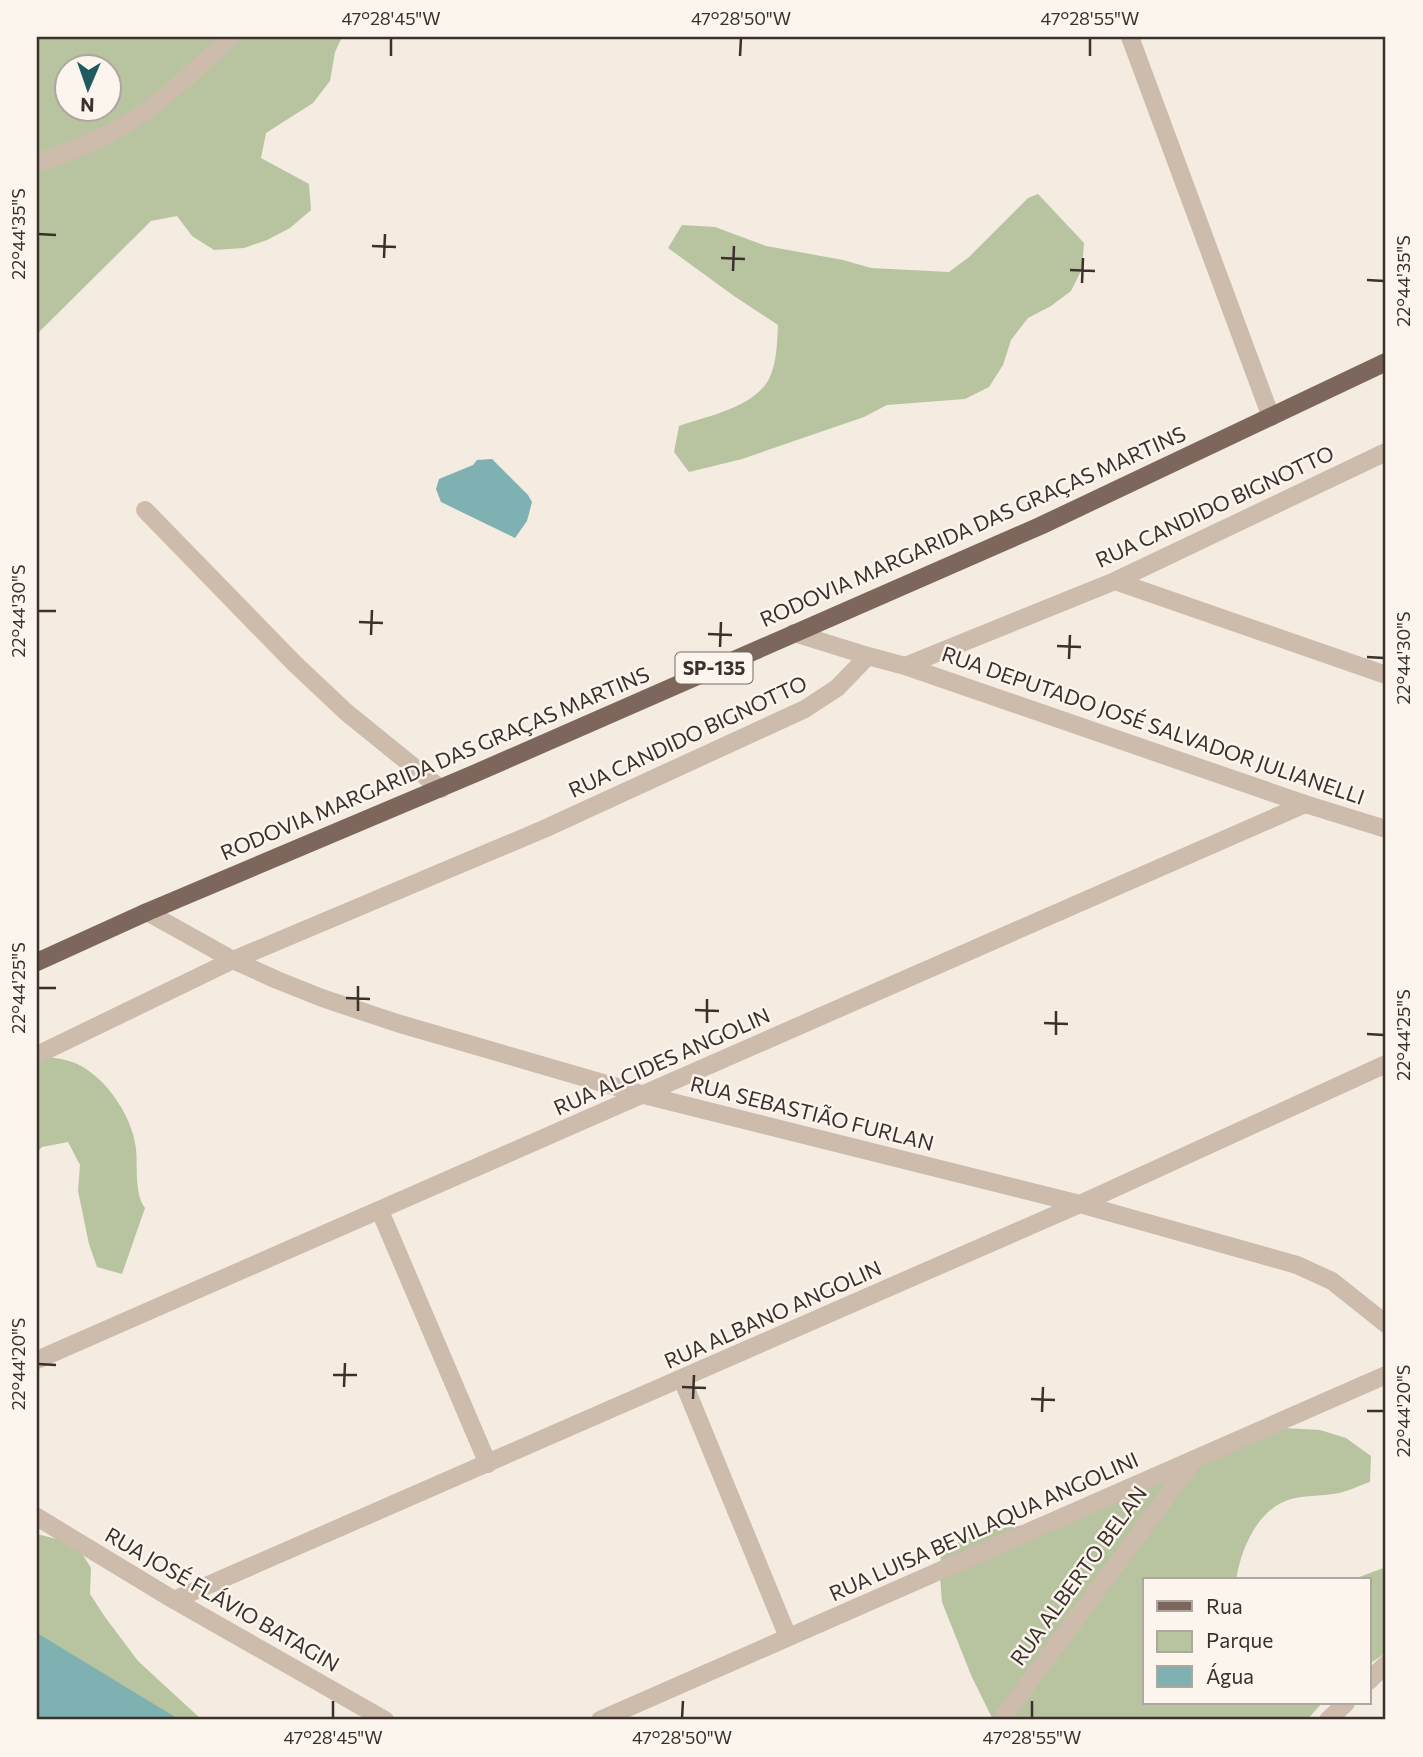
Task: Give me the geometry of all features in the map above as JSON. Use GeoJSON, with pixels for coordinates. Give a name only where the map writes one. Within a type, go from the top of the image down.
{"type":"FeatureCollection","features":[{"type":"Feature","properties":{"kind":"main road","name":"RODOVIA MARGARIDA DAS GRAÇAS MARTINS"},"geometry":{"type":"LineString","coordinates":[[37,962],[147,912],[441,789],[1040,526],[1386,362]]}},
{"type":"Feature","properties":{"kind":"street"},"geometry":{"type":"LineString","coordinates":[[37,163],[79,148],[135,118],[232,37]]}},
{"type":"Feature","properties":{"kind":"street"},"geometry":{"type":"LineString","coordinates":[[1130,37],[1271,417]]}},
{"type":"Feature","properties":{"kind":"street","name":"RUA CANDIDO BIGNOTTO"},"geometry":{"type":"LineString","coordinates":[[905,666],[1115,581],[1386,452]]}},
{"type":"Feature","properties":{"kind":"street"},"geometry":{"type":"LineString","coordinates":[[145,510],[312,680],[366,730],[441,789]]}},
{"type":"Feature","properties":{"kind":"street"},"geometry":{"type":"LineString","coordinates":[[1115,581],[1386,675]]}},
{"type":"Feature","properties":{"kind":"street"},"geometry":{"type":"LineString","coordinates":[[794,633],[905,666]]}},
{"type":"Feature","properties":{"kind":"street","name":"RUA CANDIDO BIGNOTTO"},"geometry":{"type":"LineString","coordinates":[[37,1055],[233,960],[544,829],[805,709],[837,688],[868,656]]}},
{"type":"Feature","properties":{"kind":"street","name":"RUA DEPUTADO JOSÉ SALVADOR JULIANELLI"},"geometry":{"type":"LineString","coordinates":[[905,666],[1386,830]]}},
{"type":"Feature","properties":{"kind":"street","name":"RUA ALCIDES ANGOLIN"},"geometry":{"type":"LineString","coordinates":[[37,1360],[1305,804]]}},
{"type":"Feature","properties":{"kind":"street","name":"RUA SEBASTIÃO FURLAN"},"geometry":{"type":"LineString","coordinates":[[147,912],[233,960],[311,994],[359,1011],[644,1095],[1080,1204],[1297,1265],[1332,1281],[1386,1324]]}},
{"type":"Feature","properties":{"kind":"street","name":"RUA ALBANO ANGOLIN"},"geometry":{"type":"LineString","coordinates":[[174,1600],[1080,1204],[1386,1064]]}},
{"type":"Feature","properties":{"kind":"street"},"geometry":{"type":"LineString","coordinates":[[380,1211],[488,1464]]}},
{"type":"Feature","properties":{"kind":"street","name":"RUA LUISA BEVILAQUA ANGOLINI"},"geometry":{"type":"LineString","coordinates":[[600,1720],[1386,1375]]}},
{"type":"Feature","properties":{"kind":"street"},"geometry":{"type":"LineString","coordinates":[[682,1380],[788,1637]]}},
{"type":"Feature","properties":{"kind":"street","name":"RUA ALBERTO BELAN"},"geometry":{"type":"LineString","coordinates":[[1001,1720],[1194,1459]]}},
{"type":"Feature","properties":{"kind":"street","name":"RUA JOSÉ FLÁVIO BATAGIN"},"geometry":{"type":"LineString","coordinates":[[37,1517],[174,1600],[385,1720]]}},
{"type":"Feature","properties":{"kind":"street"},"geometry":{"type":"LineString","coordinates":[[1370,1680],[1386,1664]]}},
{"type":"Feature","properties":{"kind":"street"},"geometry":{"type":"LineString","coordinates":[[1328,1720],[1345,1704]]}},
{"type":"Feature","properties":{"kind":"green space"},"geometry":{"type":"Polygon","coordinates":[[[37,37],[342,37],[335,52],[330,81],[313,103],[266,133],[261,158],[309,184],[311,210],[290,228],[244,248],[214,250],[192,236],[177,216],[151,221],[37,334],[37,37]]]}},
{"type":"Feature","properties":{"kind":"green space"},"geometry":{"type":"Polygon","coordinates":[[[1038,194],[1084,243],[1082,269],[1071,291],[1028,318],[1011,340],[1003,365],[989,387],[965,399],[887,405],[864,417],[742,459],[689,472],[674,452],[679,426],[729,410],[762,389],[774,366],[778,325],[668,248],[682,225],[715,227],[766,246],[871,268],[949,272],[969,257],[1028,198],[1038,194]]]}},
{"type":"Feature","properties":{"kind":"green space"},"geometry":{"type":"Polygon","coordinates":[[[37,1056],[69,1061],[93,1074],[114,1096],[129,1123],[136,1149],[139,1195],[145,1208],[122,1274],[97,1267],[89,1244],[78,1191],[80,1165],[68,1142],[42,1147],[37,1152],[37,1056]]]}},
{"type":"Feature","properties":{"kind":"green space"},"geometry":{"type":"Polygon","coordinates":[[[1265,1427],[1320,1430],[1346,1438],[1371,1456],[1370,1482],[1339,1493],[1291,1499],[1279,1504],[1260,1521],[1253,1532],[1242,1556],[1236,1578],[1143,1578],[1143,1704],[1321,1704],[1307,1720],[993,1720],[971,1675],[942,1602],[941,1550],[988,1530],[1040,1523],[1239,1430],[1265,1427]]]}},
{"type":"Feature","properties":{"kind":"green space"},"geometry":{"type":"Polygon","coordinates":[[[37,1534],[76,1544],[91,1568],[90,1594],[105,1617],[138,1661],[202,1720],[152,1720],[37,1634],[37,1534]]]}},
{"type":"Feature","properties":{"kind":"green space"},"geometry":{"type":"Polygon","coordinates":[[[1386,1567],[1386,1653],[1370,1663],[1370,1578],[1356,1578],[1386,1567]]]}},
{"type":"Feature","properties":{"kind":"water"},"geometry":{"type":"Polygon","coordinates":[[[492,459],[532,502],[527,521],[515,538],[441,502],[436,489],[439,479],[473,465],[477,460],[492,459]]]}},
{"type":"Feature","properties":{"kind":"water"},"geometry":{"type":"Polygon","coordinates":[[[37,1633],[180,1720],[37,1720],[37,1633]]]}}]}
